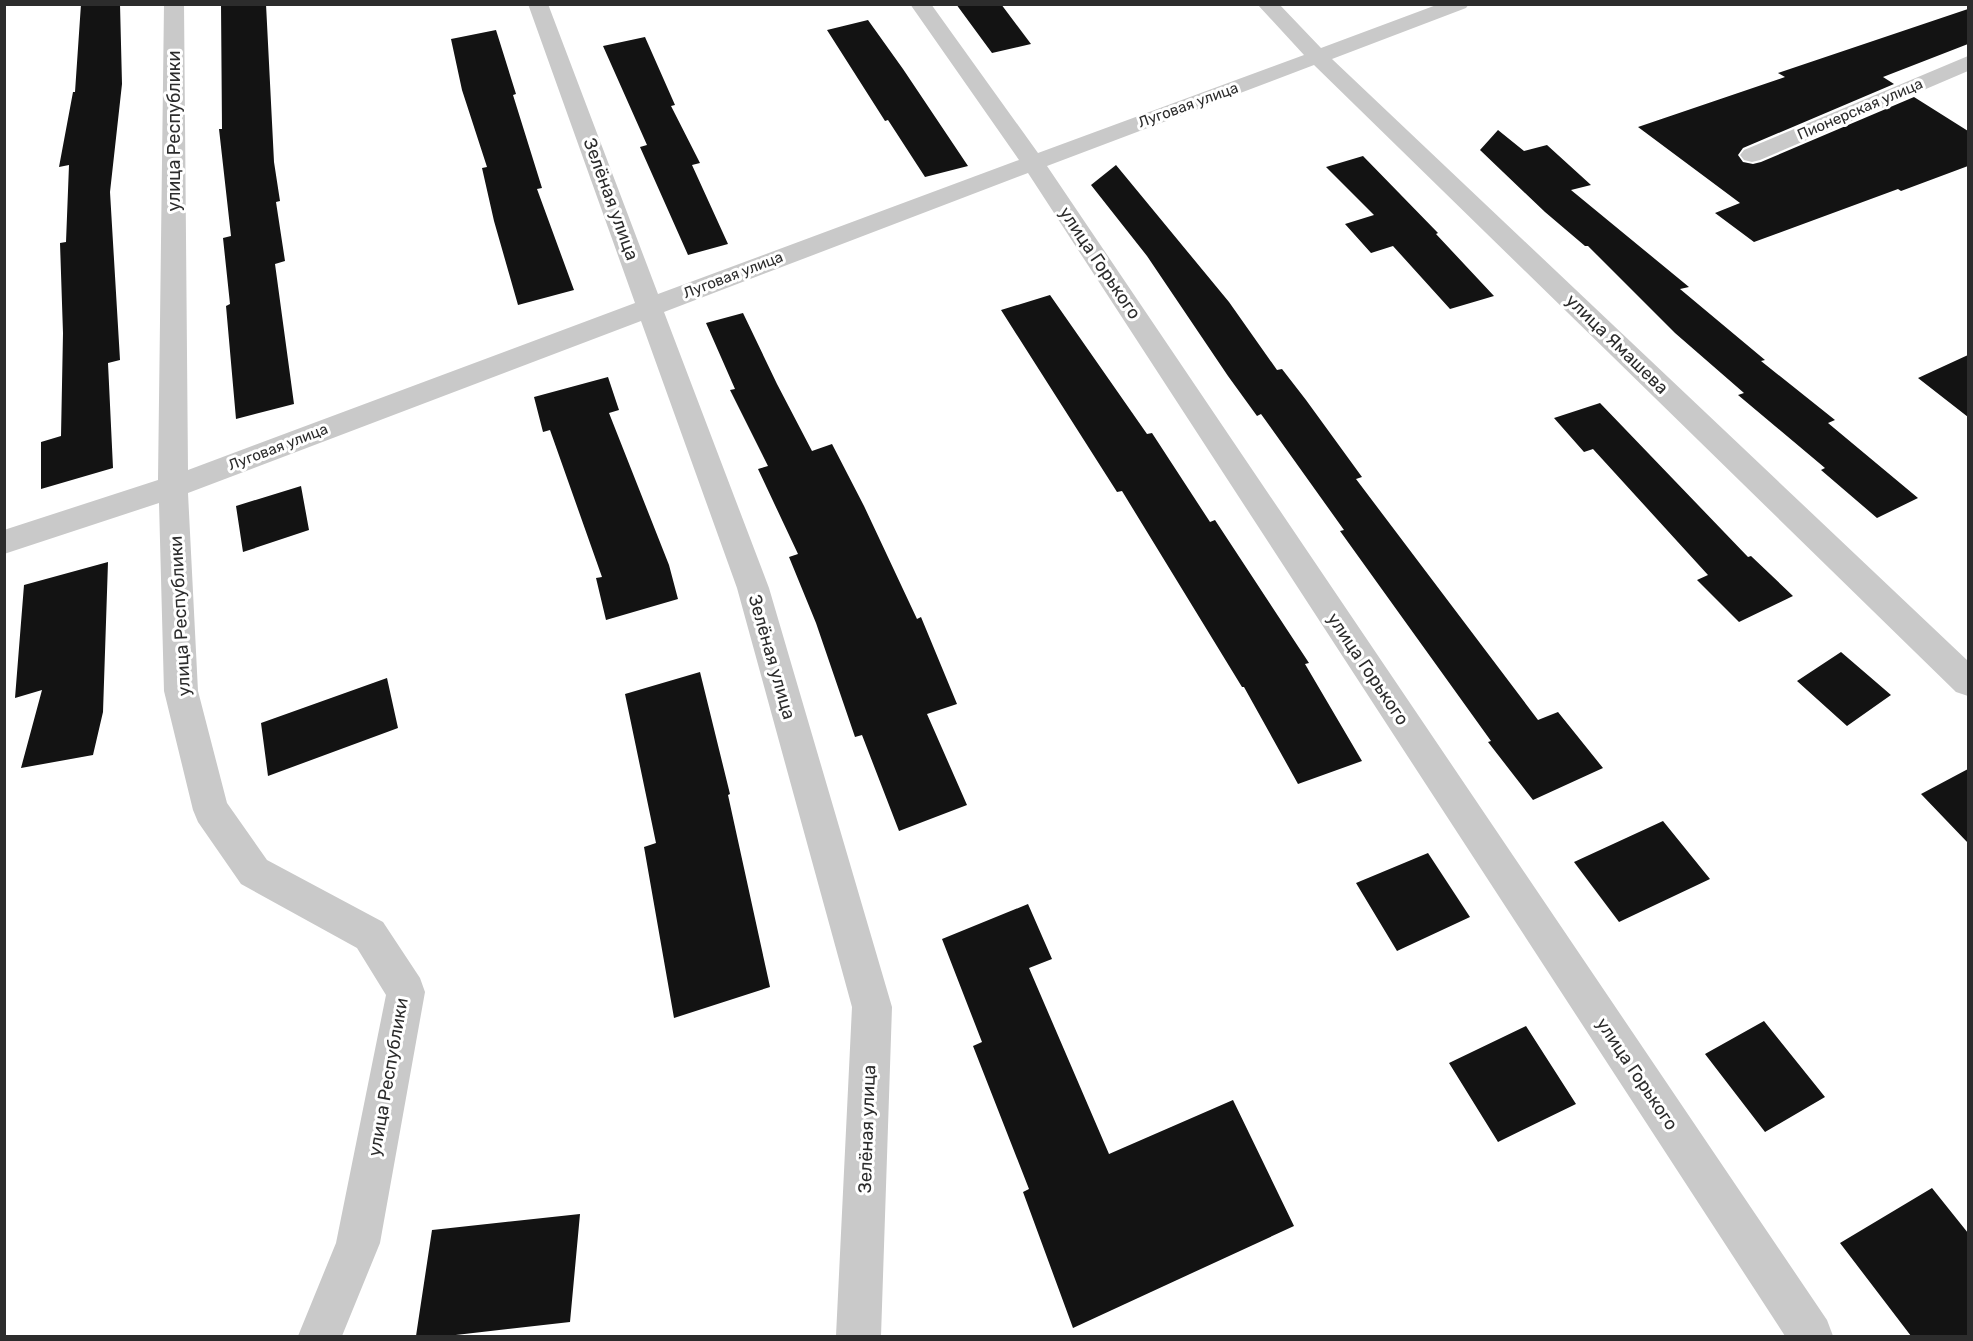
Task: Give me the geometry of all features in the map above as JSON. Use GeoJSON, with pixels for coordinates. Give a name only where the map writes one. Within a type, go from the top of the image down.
{"type":"FeatureCollection","features":[{"type":"Feature","properties":{"kind":"street","name":"улица Республики"},"geometry":{"type":"LineString","coordinates":[[174,4],[173,487],[181,691],[211,810],[254,872],[370,935],[406,992],[358,1243],[320,1336]]}},
{"type":"Feature","properties":{"kind":"street","name":"Зелёная улица"},"geometry":{"type":"LineString","coordinates":[[538,4],[753,588],[872,1007],[859,1336]]}},
{"type":"Feature","properties":{"kind":"street","name":"улица Горького"},"geometry":{"type":"LineString","coordinates":[[920,4],[1033,163],[1811,1336]]}},
{"type":"Feature","properties":{"kind":"street","name":"улица Ямашева"},"geometry":{"type":"LineString","coordinates":[[1268,4],[1318,57],[1968,681]]}},
{"type":"Feature","properties":{"kind":"street","name":"Луговая улица"},"geometry":{"type":"LineString","coordinates":[[4,542],[173,487],[1459,4]]}},
{"type":"Feature","properties":{"kind":"street","name":"Пионерская улица"},"geometry":{"type":"LineString","coordinates":[[1752,155],[1968,63]]}},
{"type":"Feature","properties":{"kind":"building"},"geometry":{"type":"Polygon","coordinates":[[[81,4],[120,4],[122,84],[110,192],[120,360],[108,363],[113,468],[41,489],[41,442],[61,436],[63,333],[60,243],[66,242],[69,165],[59,167],[73,92],[75,92],[81,4]]]}},
{"type":"Feature","properties":{"kind":"building"},"geometry":{"type":"Polygon","coordinates":[[[221,4],[266,4],[274,162],[280,201],[276,202],[285,261],[275,264],[294,404],[236,419],[226,306],[230,304],[223,238],[231,236],[219,129],[222,129],[221,4]]]}},
{"type":"Feature","properties":{"kind":"building"},"geometry":{"type":"Polygon","coordinates":[[[956,4],[1001,4],[1031,44],[992,53],[956,4]]]}},
{"type":"Feature","properties":{"kind":"building"},"geometry":{"type":"Polygon","coordinates":[[[1968,9],[1968,44],[1883,77],[1894,84],[1743,148],[1738,155],[1743,162],[1753,164],[1761,162],[1914,97],[1968,131],[1968,166],[1901,191],[1898,189],[1754,242],[1715,213],[1740,203],[1638,127],[1785,77],[1778,73],[1968,9]]]}},
{"type":"Feature","properties":{"kind":"building"},"geometry":{"type":"Polygon","coordinates":[[[868,20],[968,166],[925,177],[888,120],[885,121],[827,30],[868,20]]]}},
{"type":"Feature","properties":{"kind":"building"},"geometry":{"type":"Polygon","coordinates":[[[496,30],[516,94],[513,95],[542,188],[537,189],[574,290],[518,305],[494,221],[482,168],[487,167],[462,90],[451,39],[496,30]]]}},
{"type":"Feature","properties":{"kind":"building"},"geometry":{"type":"Polygon","coordinates":[[[645,37],[675,105],[671,106],[700,163],[692,165],[728,244],[688,255],[640,147],[647,145],[603,46],[645,37]]]}},
{"type":"Feature","properties":{"kind":"building"},"geometry":{"type":"Polygon","coordinates":[[[1498,130],[1524,151],[1547,145],[1591,185],[1571,190],[1689,287],[1680,289],[1765,360],[1761,361],[1835,420],[1828,423],[1918,498],[1877,518],[1821,470],[1825,468],[1738,395],[1744,393],[1675,333],[1588,246],[1585,246],[1545,212],[1480,150],[1498,130]]]}},
{"type":"Feature","properties":{"kind":"building"},"geometry":{"type":"Polygon","coordinates":[[[1363,156],[1438,233],[1436,234],[1494,296],[1450,309],[1393,246],[1371,253],[1345,224],[1374,215],[1326,167],[1363,156]]]}},
{"type":"Feature","properties":{"kind":"building"},"geometry":{"type":"Polygon","coordinates":[[[1116,165],[1229,302],[1277,370],[1282,369],[1306,400],[1362,477],[1356,479],[1538,720],[1558,712],[1603,768],[1533,800],[1488,742],[1491,741],[1340,531],[1344,530],[1261,414],[1257,416],[1147,256],[1091,185],[1116,165]]]}},
{"type":"Feature","properties":{"kind":"building"},"geometry":{"type":"Polygon","coordinates":[[[1050,295],[1147,434],[1152,433],[1210,522],[1215,520],[1309,663],[1305,664],[1362,761],[1298,784],[1244,687],[1122,491],[1117,492],[1001,310],[1050,295]]]}},
{"type":"Feature","properties":{"kind":"building"},"geometry":{"type":"Polygon","coordinates":[[[743,313],[812,451],[832,444],[917,619],[921,617],[957,704],[927,714],[967,805],[899,831],[862,735],[855,737],[816,623],[789,557],[798,554],[758,469],[768,466],[730,390],[735,389],[706,323],[743,313]]]}},
{"type":"Feature","properties":{"kind":"building"},"geometry":{"type":"Polygon","coordinates":[[[1968,355],[1968,417],[1918,378],[1968,355]]]}},
{"type":"Feature","properties":{"kind":"building"},"geometry":{"type":"Polygon","coordinates":[[[608,377],[619,410],[609,413],[669,565],[678,599],[606,620],[596,578],[602,577],[550,430],[543,432],[534,397],[608,377]]]}},
{"type":"Feature","properties":{"kind":"building"},"geometry":{"type":"Polygon","coordinates":[[[1600,403],[1748,557],[1751,556],[1793,596],[1739,622],[1697,580],[1708,575],[1593,449],[1584,452],[1554,418],[1600,403]]]}},
{"type":"Feature","properties":{"kind":"building"},"geometry":{"type":"Polygon","coordinates":[[[301,486],[309,530],[243,552],[236,506],[301,486]]]}},
{"type":"Feature","properties":{"kind":"building"},"geometry":{"type":"Polygon","coordinates":[[[108,562],[103,712],[93,755],[21,768],[42,690],[15,698],[24,585],[108,562]]]}},
{"type":"Feature","properties":{"kind":"building"},"geometry":{"type":"Polygon","coordinates":[[[1841,652],[1891,695],[1847,726],[1797,681],[1841,652]]]}},
{"type":"Feature","properties":{"kind":"building"},"geometry":{"type":"Polygon","coordinates":[[[700,672],[730,794],[728,795],[770,987],[674,1018],[644,847],[656,843],[625,694],[700,672]]]}},
{"type":"Feature","properties":{"kind":"building"},"geometry":{"type":"Polygon","coordinates":[[[387,678],[398,728],[268,776],[261,723],[387,678]]]}},
{"type":"Feature","properties":{"kind":"building"},"geometry":{"type":"Polygon","coordinates":[[[1968,769],[1968,843],[1921,794],[1968,769]]]}},
{"type":"Feature","properties":{"kind":"building"},"geometry":{"type":"Polygon","coordinates":[[[1663,821],[1710,879],[1619,922],[1574,862],[1663,821]]]}},
{"type":"Feature","properties":{"kind":"building"},"geometry":{"type":"Polygon","coordinates":[[[1428,853],[1470,917],[1397,951],[1356,883],[1428,853]]]}},
{"type":"Feature","properties":{"kind":"building"},"geometry":{"type":"Polygon","coordinates":[[[1028,904],[1052,959],[1029,968],[1109,1154],[1233,1100],[1294,1226],[1073,1328],[1023,1192],[1029,1189],[973,1046],[982,1042],[942,939],[1028,904]]]}},
{"type":"Feature","properties":{"kind":"building"},"geometry":{"type":"Polygon","coordinates":[[[1764,1021],[1825,1097],[1765,1132],[1705,1054],[1764,1021]]]}},
{"type":"Feature","properties":{"kind":"building"},"geometry":{"type":"Polygon","coordinates":[[[1526,1026],[1576,1104],[1498,1142],[1449,1063],[1526,1026]]]}},
{"type":"Feature","properties":{"kind":"building"},"geometry":{"type":"Polygon","coordinates":[[[1932,1188],[1968,1233],[1968,1336],[1911,1336],[1840,1243],[1932,1188]]]}},
{"type":"Feature","properties":{"kind":"building"},"geometry":{"type":"Polygon","coordinates":[[[580,1214],[570,1322],[447,1336],[416,1336],[432,1230],[580,1214]]]}}]}
